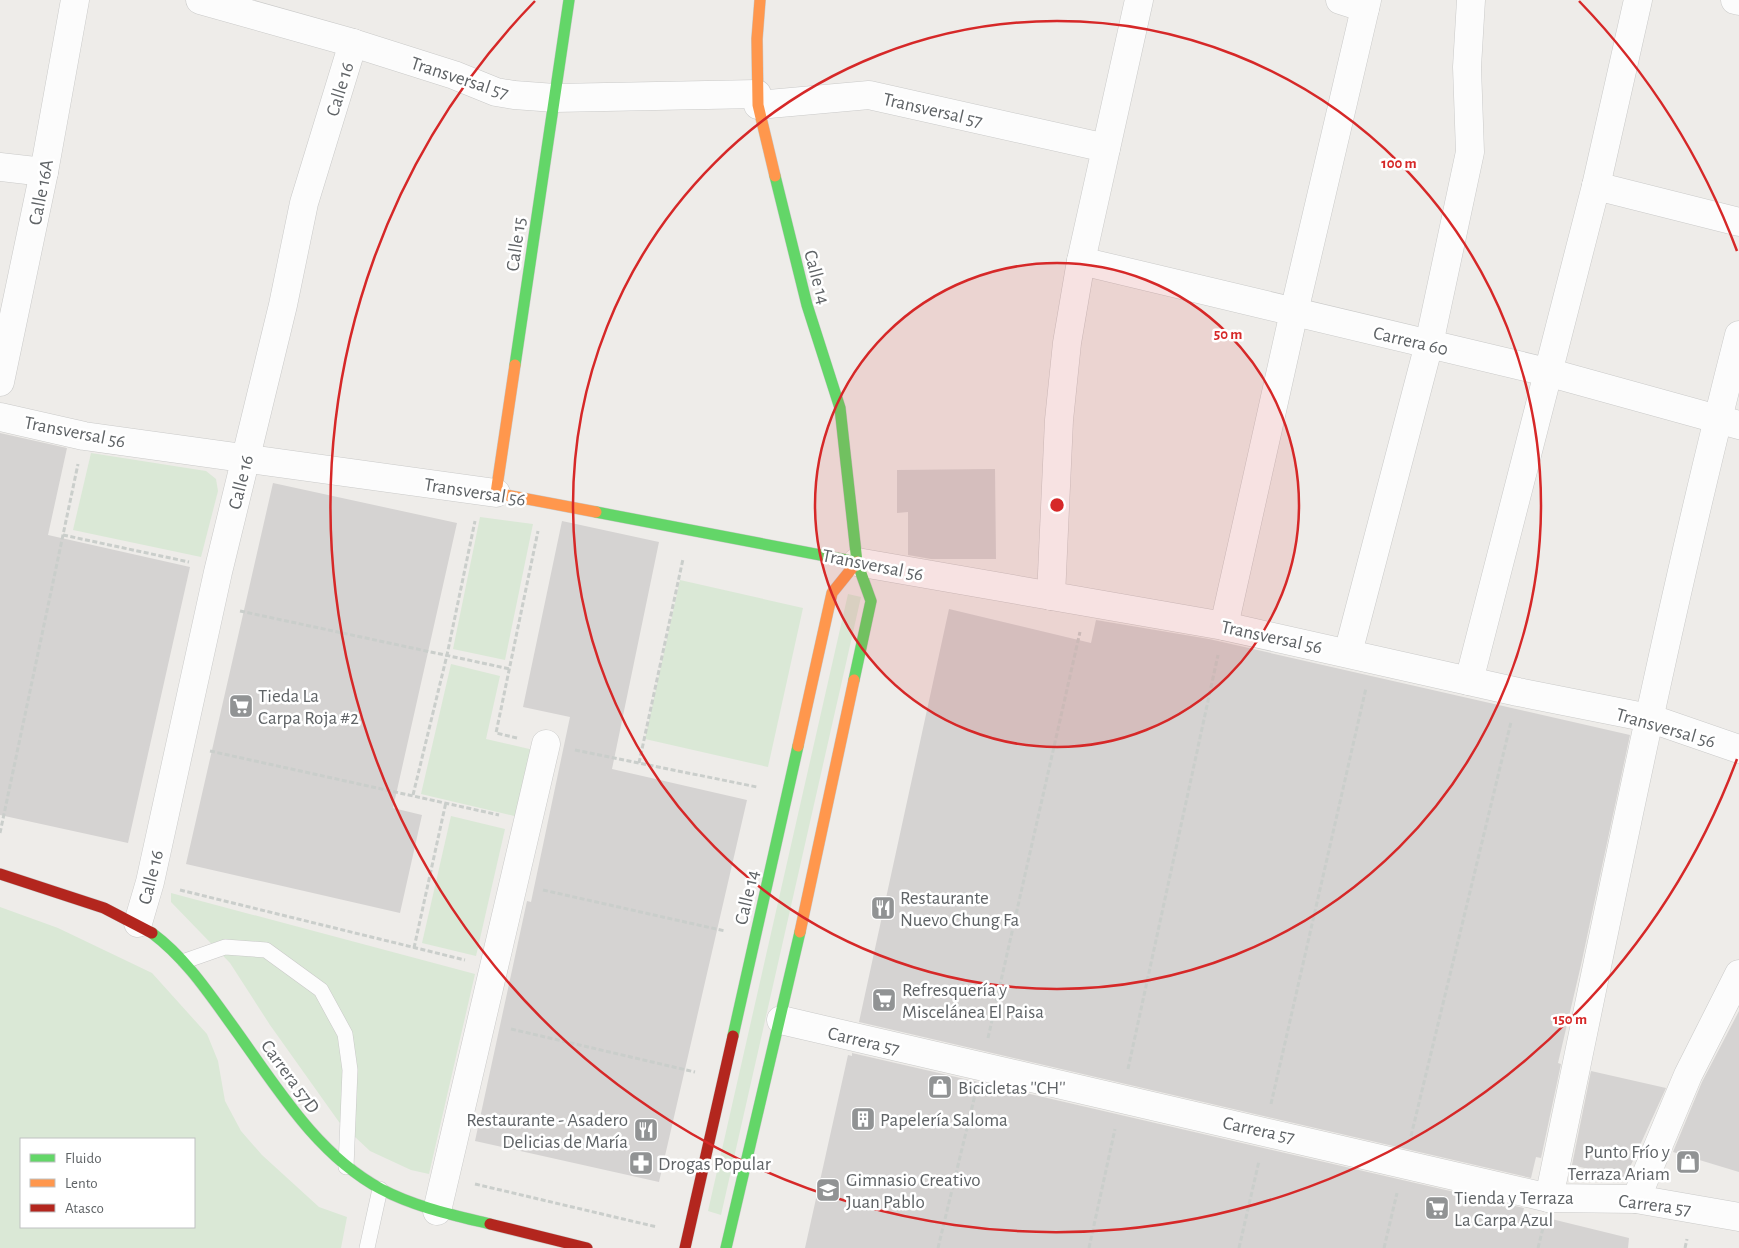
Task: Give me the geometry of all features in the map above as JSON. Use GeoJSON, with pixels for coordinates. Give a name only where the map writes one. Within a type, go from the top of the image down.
{"type":"FeatureCollection","features":[{"type":"Feature","properties":{"kind":"street","name":"Calle 16A"},"geometry":{"type":"LineString","coordinates":[[0,382],[44,172],[75,0]]}},
{"type":"Feature","properties":{"kind":"street","name":"Transversal 57"},"geometry":{"type":"LineString","coordinates":[[200,0],[353,43],[454,75],[496,92],[525,97],[758,99],[869,95],[1106,148]]}},
{"type":"Feature","properties":{"kind":"street","name":"Calle 15"},"geometry":{"type":"LineString","coordinates":[[488,492],[570,0]]}},
{"type":"Feature","properties":{"kind":"street","name":"Calle 14"},"geometry":{"type":"LineString","coordinates":[[726,1248],[781,1020],[871,601],[857,562],[840,408],[807,306],[758,99],[757,39],[760,0]]}},
{"type":"Feature","properties":{"kind":"street"},"geometry":{"type":"LineString","coordinates":[[1051,596],[1059,420],[1067,343],[1081,261],[1139,0]]}},
{"type":"Feature","properties":{"kind":"street"},"geometry":{"type":"LineString","coordinates":[[1361,656],[1470,152],[1467,66],[1471,0]]}},
{"type":"Feature","properties":{"kind":"street"},"geometry":{"type":"LineString","coordinates":[[1469,681],[1596,186],[1638,0]]}},
{"type":"Feature","properties":{"kind":"street"},"geometry":{"type":"LineString","coordinates":[[1224,626],[1294,312],[1357,3]]}},
{"type":"Feature","properties":{"kind":"street","name":"Calle 16"},"geometry":{"type":"LineString","coordinates":[[138,923],[150,882],[219,568],[283,305],[304,203],[353,43]]}},
{"type":"Feature","properties":{"kind":"street"},"geometry":{"type":"LineString","coordinates":[[0,168],[44,172]]}},
{"type":"Feature","properties":{"kind":"street"},"geometry":{"type":"LineString","coordinates":[[1596,186],[1739,222]]}},
{"type":"Feature","properties":{"kind":"street","name":"Carrera 60"},"geometry":{"type":"LineString","coordinates":[[1081,261],[1547,372],[1728,422]]}},
{"type":"Feature","properties":{"kind":"street"},"geometry":{"type":"LineString","coordinates":[[1550,1198],[1649,718],[1728,422],[1739,335]]}},
{"type":"Feature","properties":{"kind":"street","name":"Transversal 56"},"geometry":{"type":"LineString","coordinates":[[0,417],[84,436],[488,492],[857,562],[1224,626],[1518,692],[1649,718],[1739,749]]}},
{"type":"Feature","properties":{"kind":"street","name":"Calle 14"},"geometry":{"type":"LineString","coordinates":[[685,1248],[832,593],[857,562]]}},
{"type":"Feature","properties":{"kind":"street"},"geometry":{"type":"LineString","coordinates":[[437,1210],[546,744]]}},
{"type":"Feature","properties":{"kind":"street","name":"Carrera 57D"},"geometry":{"type":"LineString","coordinates":[[0,874],[70,895],[138,923],[162,941],[185,961],[309,1130],[346,1167],[380,1189],[437,1210],[587,1248]]}},
{"type":"Feature","properties":{"kind":"street"},"geometry":{"type":"LineString","coordinates":[[1636,1199],[1688,1075],[1739,974]]}},
{"type":"Feature","properties":{"kind":"street","name":"Carrera 57"},"geometry":{"type":"LineString","coordinates":[[781,1020],[1121,1100],[1266,1130],[1550,1198],[1636,1199],[1739,1217]]}},
{"type":"Feature","properties":{"kind":"lane"},"geometry":{"type":"LineString","coordinates":[[185,961],[225,947],[266,950],[321,990],[345,1034],[350,1070],[346,1167]]}},
{"type":"Feature","properties":{"kind":"lane"},"geometry":{"type":"LineString","coordinates":[[368,1248],[380,1189]]}},
{"type":"Feature","properties":{"kind":"path"},"geometry":{"type":"LineString","coordinates":[[0,833],[84,436]]}},
{"type":"Feature","properties":{"kind":"path"},"geometry":{"type":"LineString","coordinates":[[413,795],[488,492]]}},
{"type":"Feature","properties":{"kind":"path"},"geometry":{"type":"LineString","coordinates":[[544,502],[496,733],[761,788]]}},
{"type":"Feature","properties":{"kind":"path"},"geometry":{"type":"LineString","coordinates":[[639,764],[689,529]]}},
{"type":"Feature","properties":{"kind":"path"},"geometry":{"type":"LineString","coordinates":[[63,535],[219,568]]}},
{"type":"Feature","properties":{"kind":"path"},"geometry":{"type":"LineString","coordinates":[[938,1248],[1087,602]]}},
{"type":"Feature","properties":{"kind":"path"},"geometry":{"type":"LineString","coordinates":[[211,605],[510,669]]}},
{"type":"Feature","properties":{"kind":"path"},"geometry":{"type":"LineString","coordinates":[[1089,1248],[1224,626]]}},
{"type":"Feature","properties":{"kind":"path"},"geometry":{"type":"LineString","coordinates":[[1239,1248],[1266,1130],[1361,656]]}},
{"type":"Feature","properties":{"kind":"path"},"geometry":{"type":"LineString","coordinates":[[1384,1248],[1518,692]]}},
{"type":"Feature","properties":{"kind":"path"},"geometry":{"type":"LineString","coordinates":[[180,744],[446,802],[528,823]]}},
{"type":"Feature","properties":{"kind":"path"},"geometry":{"type":"LineString","coordinates":[[414,948],[446,802]]}},
{"type":"Feature","properties":{"kind":"path"},"geometry":{"type":"LineString","coordinates":[[150,882],[414,948],[495,966]]}},
{"type":"Feature","properties":{"kind":"path"},"geometry":{"type":"LineString","coordinates":[[513,883],[728,932]]}},
{"type":"Feature","properties":{"kind":"path"},"geometry":{"type":"LineString","coordinates":[[481,1022],[703,1074]]}},
{"type":"Feature","properties":{"kind":"path"},"geometry":{"type":"LineString","coordinates":[[445,1177],[657,1227]]}},
{"type":"Feature","properties":{"kind":"green space"},"geometry":{"type":"Polygon","coordinates":[[[91,453],[206,471],[216,479],[218,491],[201,557],[73,530],[91,453]]]}},
{"type":"Feature","properties":{"kind":"green space"},"geometry":{"type":"Polygon","coordinates":[[[480,517],[533,524],[505,660],[453,649],[480,517]]]}},
{"type":"Feature","properties":{"kind":"green space"},"geometry":{"type":"Polygon","coordinates":[[[680,580],[803,608],[768,767],[645,739],[680,580]]]}},
{"type":"Feature","properties":{"kind":"green space"},"geometry":{"type":"Polygon","coordinates":[[[848,594],[861,597],[721,1215],[708,1211],[848,594]]]}},
{"type":"Feature","properties":{"kind":"green space"},"geometry":{"type":"Polygon","coordinates":[[[451,664],[500,676],[486,739],[538,751],[523,818],[421,794],[451,664]]]}},
{"type":"Feature","properties":{"kind":"green space"},"geometry":{"type":"Polygon","coordinates":[[[451,816],[505,829],[476,956],[422,943],[451,816]]]}},
{"type":"Feature","properties":{"kind":"green space"},"geometry":{"type":"Polygon","coordinates":[[[171,893],[475,974],[429,1174],[411,1170],[370,1151],[339,1122],[270,1025],[230,963],[171,902],[171,893]]]}},
{"type":"Feature","properties":{"kind":"green space"},"geometry":{"type":"Polygon","coordinates":[[[0,907],[58,928],[152,973],[207,1034],[218,1061],[225,1101],[241,1131],[262,1155],[319,1207],[347,1217],[341,1248],[0,1248],[0,907]]]}},
{"type":"Feature","properties":{"kind":"building"},"geometry":{"type":"Polygon","coordinates":[[[0,433],[67,448],[48,535],[190,567],[128,843],[0,815],[0,433]]]}},
{"type":"Feature","properties":{"kind":"building"},"geometry":{"type":"Polygon","coordinates":[[[995,469],[996,559],[931,559],[908,555],[908,512],[897,513],[897,470],[995,469]]]}},
{"type":"Feature","properties":{"kind":"building"},"geometry":{"type":"Polygon","coordinates":[[[273,483],[457,523],[393,808],[422,815],[400,913],[186,864],[273,483]]]}},
{"type":"Feature","properties":{"kind":"building"},"geometry":{"type":"Polygon","coordinates":[[[562,521],[659,542],[612,769],[747,800],[659,1182],[475,1141],[527,901],[531,902],[570,717],[523,707],[562,521]]]}},
{"type":"Feature","properties":{"kind":"building"},"geometry":{"type":"Polygon","coordinates":[[[949,609],[1091,643],[1096,620],[1209,639],[1630,735],[1558,1063],[1561,1064],[1541,1158],[1536,1157],[1531,1178],[859,1022],[949,609]]]}},
{"type":"Feature","properties":{"kind":"building"},"geometry":{"type":"Polygon","coordinates":[[[1739,1011],[1739,1172],[1673,1152],[1702,1082],[1739,1011]]]}},
{"type":"Feature","properties":{"kind":"building"},"geometry":{"type":"Polygon","coordinates":[[[852,1053],[1524,1208],[1523,1212],[1629,1238],[1628,1248],[805,1248],[848,1055],[852,1056],[852,1053]]]}},
{"type":"Feature","properties":{"kind":"building"},"geometry":{"type":"Polygon","coordinates":[[[1591,1071],[1666,1088],[1625,1178],[1572,1165],[1591,1071]]]}},
{"type":"Feature","properties":{"kind":"traffic: fast"},"geometry":{"type":"LineString","coordinates":[[515,365],[569,0]]}},
{"type":"Feature","properties":{"kind":"traffic: fast"},"geometry":{"type":"LineString","coordinates":[[775,176],[807,305],[840,408],[857,562],[871,601],[854,680]]}},
{"type":"Feature","properties":{"kind":"traffic: fast"},"geometry":{"type":"LineString","coordinates":[[596,512],[857,562]]}},
{"type":"Feature","properties":{"kind":"traffic: fast"},"geometry":{"type":"LineString","coordinates":[[733,1036],[798,746]]}},
{"type":"Feature","properties":{"kind":"traffic: fast"},"geometry":{"type":"LineString","coordinates":[[726,1248],[800,932]]}},
{"type":"Feature","properties":{"kind":"traffic: fast"},"geometry":{"type":"LineString","coordinates":[[152,933],[164,942],[194,974],[296,1114],[335,1156],[357,1174],[381,1189],[407,1201],[490,1224]]}},
{"type":"Feature","properties":{"kind":"traffic: slow"},"geometry":{"type":"LineString","coordinates":[[760,0],[757,39],[758,105],[775,176]]}},
{"type":"Feature","properties":{"kind":"traffic: slow"},"geometry":{"type":"LineString","coordinates":[[515,365],[496,493],[596,512]]}},
{"type":"Feature","properties":{"kind":"traffic: slow"},"geometry":{"type":"LineString","coordinates":[[798,746],[832,593],[857,562]]}},
{"type":"Feature","properties":{"kind":"traffic: slow"},"geometry":{"type":"LineString","coordinates":[[800,932],[854,680]]}},
{"type":"Feature","properties":{"kind":"traffic: jam"},"geometry":{"type":"LineString","coordinates":[[0,874],[104,908],[152,933]]}},
{"type":"Feature","properties":{"kind":"traffic: jam"},"geometry":{"type":"LineString","coordinates":[[685,1248],[733,1036]]}},
{"type":"Feature","properties":{"kind":"traffic: jam"},"geometry":{"type":"LineString","coordinates":[[490,1224],[587,1248]]}},
{"type":"Feature","properties":{"kind":"place","name":"Tieda La Carpa Roja #2"},"geometry":{"type":"Point","coordinates":[241,706]}},
{"type":"Feature","properties":{"kind":"place","name":"Restaurante Nuevo Chung Fa"},"geometry":{"type":"Point","coordinates":[883,908]}},
{"type":"Feature","properties":{"kind":"place","name":"Refresquería y Miscelánea El Paisa"},"geometry":{"type":"Point","coordinates":[884,1000]}},
{"type":"Feature","properties":{"kind":"place","name":"Bicicletas ''CH''"},"geometry":{"type":"Point","coordinates":[940,1087]}},
{"type":"Feature","properties":{"kind":"place","name":"Papelería Saloma"},"geometry":{"type":"Point","coordinates":[863,1119]}},
{"type":"Feature","properties":{"kind":"place","name":"Restaurante - Asadero Delicias de María"},"geometry":{"type":"Point","coordinates":[646,1130]}},
{"type":"Feature","properties":{"kind":"place","name":"Punto Frío y Terraza Ariam"},"geometry":{"type":"Point","coordinates":[1688,1162]}},
{"type":"Feature","properties":{"kind":"place","name":"Drogas Popular"},"geometry":{"type":"Point","coordinates":[641,1163]}},
{"type":"Feature","properties":{"kind":"place","name":"Gimnasio Creativo Juan Pablo"},"geometry":{"type":"Point","coordinates":[828,1190]}},
{"type":"Feature","properties":{"kind":"place","name":"Tienda y Terraza La Carpa Azul"},"geometry":{"type":"Point","coordinates":[1437,1208]}}]}
